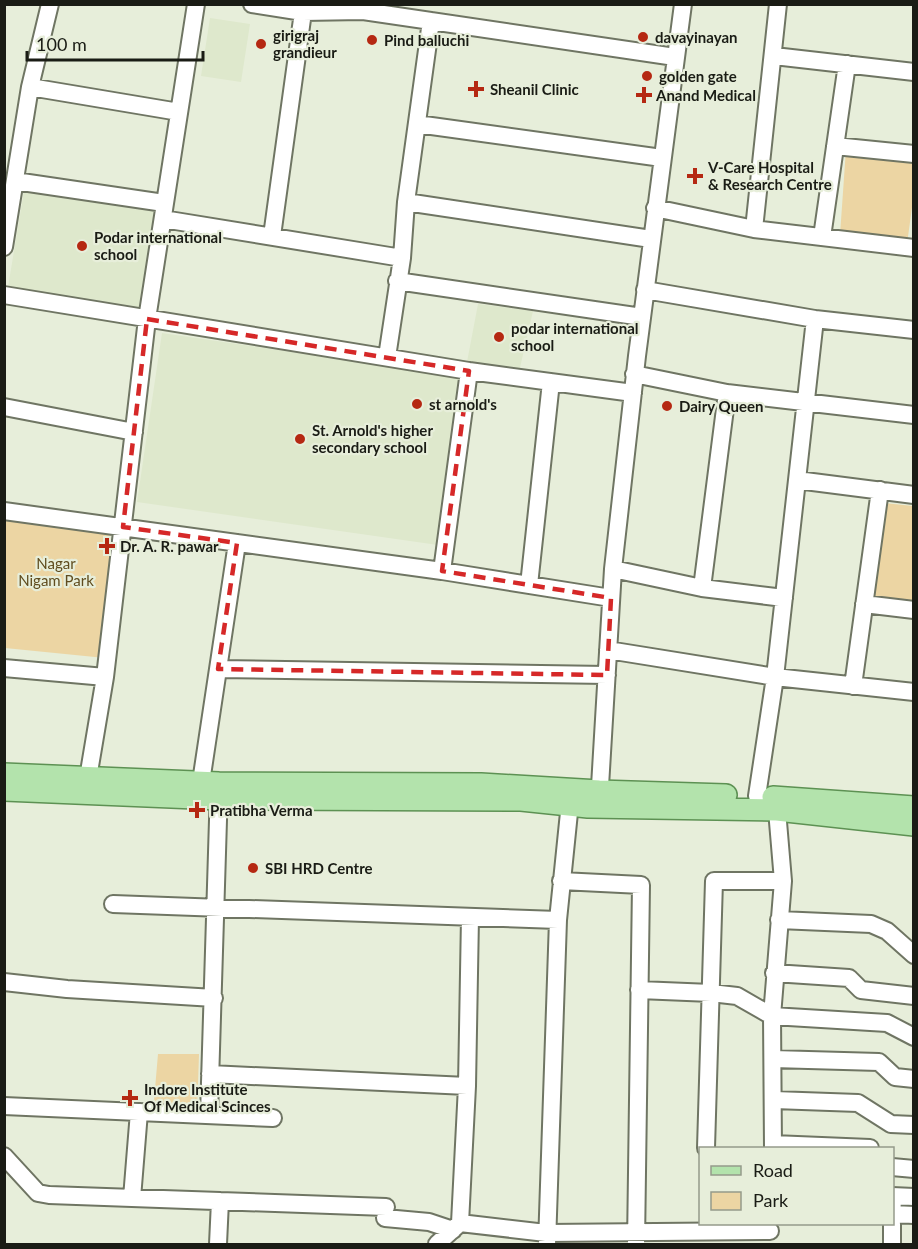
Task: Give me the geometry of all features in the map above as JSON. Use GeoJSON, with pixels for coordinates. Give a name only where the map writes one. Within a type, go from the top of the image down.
{"type":"FeatureCollection","features":[{"type":"Feature","properties":{"kind":"main road"},"geometry":{"type":"LineString","coordinates":[[4,774],[213,788],[521,800],[571,797],[777,810],[914,825]]}},
{"type":"Feature","properties":{"kind":"main road"},"geometry":{"type":"LineString","coordinates":[[4,790],[213,788]]}},
{"type":"Feature","properties":{"kind":"main road"},"geometry":{"type":"LineString","coordinates":[[599,799],[757,796],[914,807]]}},
{"type":"Feature","properties":{"kind":"street"},"geometry":{"type":"LineString","coordinates":[[4,247],[30,87],[50,4]]}},
{"type":"Feature","properties":{"kind":"street"},"geometry":{"type":"LineString","coordinates":[[88,778],[105,676],[147,319],[196,4]]}},
{"type":"Feature","properties":{"kind":"street"},"geometry":{"type":"LineString","coordinates":[[252,4],[303,12],[364,8],[431,21],[675,57]]}},
{"type":"Feature","properties":{"kind":"street"},"geometry":{"type":"LineString","coordinates":[[599,799],[613,569],[634,374],[683,4]]}},
{"type":"Feature","properties":{"kind":"street"},"geometry":{"type":"LineString","coordinates":[[754,229],[778,4]]}},
{"type":"Feature","properties":{"kind":"street"},"geometry":{"type":"LineString","coordinates":[[272,236],[303,12]]}},
{"type":"Feature","properties":{"kind":"street"},"geometry":{"type":"LineString","coordinates":[[387,357],[402,258],[406,202],[431,21]]}},
{"type":"Feature","properties":{"kind":"street"},"geometry":{"type":"LineString","coordinates":[[774,56],[914,72]]}},
{"type":"Feature","properties":{"kind":"street"},"geometry":{"type":"LineString","coordinates":[[822,237],[847,64]]}},
{"type":"Feature","properties":{"kind":"street"},"geometry":{"type":"LineString","coordinates":[[30,87],[179,112]]}},
{"type":"Feature","properties":{"kind":"street"},"geometry":{"type":"LineString","coordinates":[[417,124],[662,158]]}},
{"type":"Feature","properties":{"kind":"street"},"geometry":{"type":"LineString","coordinates":[[835,146],[914,154]]}},
{"type":"Feature","properties":{"kind":"street"},"geometry":{"type":"LineString","coordinates":[[15,181],[164,211],[272,236],[402,258]]}},
{"type":"Feature","properties":{"kind":"street"},"geometry":{"type":"LineString","coordinates":[[406,202],[651,239]]}},
{"type":"Feature","properties":{"kind":"street"},"geometry":{"type":"LineString","coordinates":[[656,208],[754,229],[914,248]]}},
{"type":"Feature","properties":{"kind":"street"},"geometry":{"type":"LineString","coordinates":[[397,281],[642,317]]}},
{"type":"Feature","properties":{"kind":"street"},"geometry":{"type":"LineString","coordinates":[[645,290],[815,319],[913,327]]}},
{"type":"Feature","properties":{"kind":"street"},"geometry":{"type":"LineString","coordinates":[[4,295],[469,371],[633,393]]}},
{"type":"Feature","properties":{"kind":"street"},"geometry":{"type":"LineString","coordinates":[[757,796],[775,677],[815,319]]}},
{"type":"Feature","properties":{"kind":"street"},"geometry":{"type":"LineString","coordinates":[[442,571],[469,371]]}},
{"type":"Feature","properties":{"kind":"street"},"geometry":{"type":"LineString","coordinates":[[634,374],[727,393],[914,415]]}},
{"type":"Feature","properties":{"kind":"street"},"geometry":{"type":"LineString","coordinates":[[529,585],[551,382]]}},
{"type":"Feature","properties":{"kind":"street"},"geometry":{"type":"LineString","coordinates":[[702,588],[727,393]]}},
{"type":"Feature","properties":{"kind":"street"},"geometry":{"type":"LineString","coordinates":[[4,407],[134,432]]}},
{"type":"Feature","properties":{"kind":"street"},"geometry":{"type":"LineString","coordinates":[[797,480],[914,495]]}},
{"type":"Feature","properties":{"kind":"street"},"geometry":{"type":"LineString","coordinates":[[853,686],[880,490]]}},
{"type":"Feature","properties":{"kind":"street"},"geometry":{"type":"LineString","coordinates":[[4,511],[442,571],[611,598]]}},
{"type":"Feature","properties":{"kind":"street"},"geometry":{"type":"LineString","coordinates":[[209,1115],[217,908],[213,788],[218,669],[237,543]]}},
{"type":"Feature","properties":{"kind":"street"},"geometry":{"type":"LineString","coordinates":[[613,569],[702,588],[784,598]]}},
{"type":"Feature","properties":{"kind":"street"},"geometry":{"type":"LineString","coordinates":[[864,604],[914,610]]}},
{"type":"Feature","properties":{"kind":"street"},"geometry":{"type":"LineString","coordinates":[[608,650],[775,677],[914,692]]}},
{"type":"Feature","properties":{"kind":"street"},"geometry":{"type":"LineString","coordinates":[[4,668],[105,676]]}},
{"type":"Feature","properties":{"kind":"street"},"geometry":{"type":"LineString","coordinates":[[218,669],[607,675]]}},
{"type":"Feature","properties":{"kind":"street"},"geometry":{"type":"LineString","coordinates":[[546,1239],[558,920],[571,797]]}},
{"type":"Feature","properties":{"kind":"street"},"geometry":{"type":"LineString","coordinates":[[777,810],[783,881],[772,1016],[773,1146],[805,1147]]}},
{"type":"Feature","properties":{"kind":"street"},"geometry":{"type":"LineString","coordinates":[[561,881],[641,885],[636,1239]]}},
{"type":"Feature","properties":{"kind":"street"},"geometry":{"type":"LineString","coordinates":[[706,1147],[714,881],[783,881]]}},
{"type":"Feature","properties":{"kind":"street"},"geometry":{"type":"LineString","coordinates":[[113,904],[558,920]]}},
{"type":"Feature","properties":{"kind":"street"},"geometry":{"type":"LineString","coordinates":[[437,1245],[456,1226],[467,1086],[470,917]]}},
{"type":"Feature","properties":{"kind":"street"},"geometry":{"type":"LineString","coordinates":[[779,920],[871,924],[887,931],[914,955]]}},
{"type":"Feature","properties":{"kind":"street"},"geometry":{"type":"LineString","coordinates":[[774,973],[849,978],[861,990],[914,996]]}},
{"type":"Feature","properties":{"kind":"street"},"geometry":{"type":"LineString","coordinates":[[4,982],[214,998]]}},
{"type":"Feature","properties":{"kind":"street"},"geometry":{"type":"LineString","coordinates":[[639,990],[737,996],[772,1016],[887,1023],[914,1037]]}},
{"type":"Feature","properties":{"kind":"street"},"geometry":{"type":"LineString","coordinates":[[773,1059],[879,1062],[895,1077],[914,1079]]}},
{"type":"Feature","properties":{"kind":"street"},"geometry":{"type":"LineString","coordinates":[[210,1074],[467,1086]]}},
{"type":"Feature","properties":{"kind":"street"},"geometry":{"type":"LineString","coordinates":[[774,1100],[858,1103],[891,1124],[914,1125]]}},
{"type":"Feature","properties":{"kind":"street"},"geometry":{"type":"LineString","coordinates":[[4,1106],[273,1118]]}},
{"type":"Feature","properties":{"kind":"street"},"geometry":{"type":"LineString","coordinates":[[132,1198],[139,1112]]}},
{"type":"Feature","properties":{"kind":"street"},"geometry":{"type":"LineString","coordinates":[[4,1156],[38,1193],[49,1195],[220,1201],[386,1212],[429,1222],[546,1239],[636,1239],[703,1228],[770,1233]]}},
{"type":"Feature","properties":{"kind":"street"},"geometry":{"type":"LineString","coordinates":[[894,1167],[914,1169]]}},
{"type":"Feature","properties":{"kind":"street"},"geometry":{"type":"LineString","coordinates":[[894,1196],[914,1197]]}},
{"type":"Feature","properties":{"kind":"street"},"geometry":{"type":"LineString","coordinates":[[219,1245],[220,1201]]}},
{"type":"Feature","properties":{"kind":"street"},"geometry":{"type":"LineString","coordinates":[[894,1214],[914,1215]]}},
{"type":"Feature","properties":{"kind":"street"},"geometry":{"type":"LineString","coordinates":[[892,1225],[892,1245]]}},
{"type":"Feature","properties":{"kind":"highlighted area"},"geometry":{"type":"Polygon","coordinates":[[[147,319],[469,371],[442,571],[611,598],[607,675],[218,669],[237,543],[123,527],[147,319]]]}},
{"type":"Feature","properties":{"kind":"shaded area"},"geometry":{"type":"Polygon","coordinates":[[[210,18],[250,24],[241,82],[201,76],[210,18]]]}},
{"type":"Feature","properties":{"kind":"shaded area","name":"Podar international school"},"geometry":{"type":"Polygon","coordinates":[[[25,185],[155,205],[139,307],[8,287],[25,185]]]}},
{"type":"Feature","properties":{"kind":"shaded area","name":"podar international school"},"geometry":{"type":"Polygon","coordinates":[[[478,304],[533,311],[519,372],[467,362],[478,304]]]}},
{"type":"Feature","properties":{"kind":"shaded area","name":"St. Arnold's higher secondary school"},"geometry":{"type":"Polygon","coordinates":[[[162,333],[463,377],[438,545],[137,502],[162,333]]]}},
{"type":"Feature","properties":{"kind":"green space"},"geometry":{"type":"Polygon","coordinates":[[[846,149],[913,162],[913,200],[907,244],[840,235],[846,149]]]}},
{"type":"Feature","properties":{"kind":"green space"},"geometry":{"type":"Polygon","coordinates":[[[884,503],[913,506],[913,603],[874,599],[884,503]]]}},
{"type":"Feature","properties":{"kind":"green space","name":"Nagar Nigam Park"},"geometry":{"type":"Polygon","coordinates":[[[5,506],[111,530],[105,658],[5,648],[5,506]]]}},
{"type":"Feature","properties":{"kind":"green space"},"geometry":{"type":"Polygon","coordinates":[[[158,1054],[199,1054],[197,1115],[153,1112],[158,1054]]]}},
{"type":"Feature","properties":{"kind":"place","name":"davayinayan"},"geometry":{"type":"Point","coordinates":[643,37]}},
{"type":"Feature","properties":{"kind":"place","name":"Pind balluchi"},"geometry":{"type":"Point","coordinates":[372,40]}},
{"type":"Feature","properties":{"kind":"place","name":"girigraj grandieur"},"geometry":{"type":"Point","coordinates":[261,44]}},
{"type":"Feature","properties":{"kind":"place","name":"golden gate"},"geometry":{"type":"Point","coordinates":[647,76]}},
{"type":"Feature","properties":{"kind":"place","name":"Sheanil Clinic"},"geometry":{"type":"Point","coordinates":[476,89]}},
{"type":"Feature","properties":{"kind":"place","name":"Anand Medical"},"geometry":{"type":"Point","coordinates":[644,95]}},
{"type":"Feature","properties":{"kind":"place","name":"V-Care Hospital & Research Centre"},"geometry":{"type":"Point","coordinates":[695,176]}},
{"type":"Feature","properties":{"kind":"place","name":"Podar international school"},"geometry":{"type":"Point","coordinates":[82,246]}},
{"type":"Feature","properties":{"kind":"place","name":"podar international school"},"geometry":{"type":"Point","coordinates":[499,337]}},
{"type":"Feature","properties":{"kind":"place","name":"st arnold's"},"geometry":{"type":"Point","coordinates":[417,404]}},
{"type":"Feature","properties":{"kind":"place","name":"Dairy Queen"},"geometry":{"type":"Point","coordinates":[667,406]}},
{"type":"Feature","properties":{"kind":"place","name":"St. Arnold's higher secondary school"},"geometry":{"type":"Point","coordinates":[300,439]}},
{"type":"Feature","properties":{"kind":"place","name":"Dr. A. R. pawar"},"geometry":{"type":"Point","coordinates":[107,546]}},
{"type":"Feature","properties":{"kind":"place","name":"Pratibha Verma"},"geometry":{"type":"Point","coordinates":[197,810]}},
{"type":"Feature","properties":{"kind":"place","name":"SBI HRD Centre"},"geometry":{"type":"Point","coordinates":[253,868]}},
{"type":"Feature","properties":{"kind":"place","name":"Indore Institute Of Medical Scinces"},"geometry":{"type":"Point","coordinates":[130,1098]}}]}
